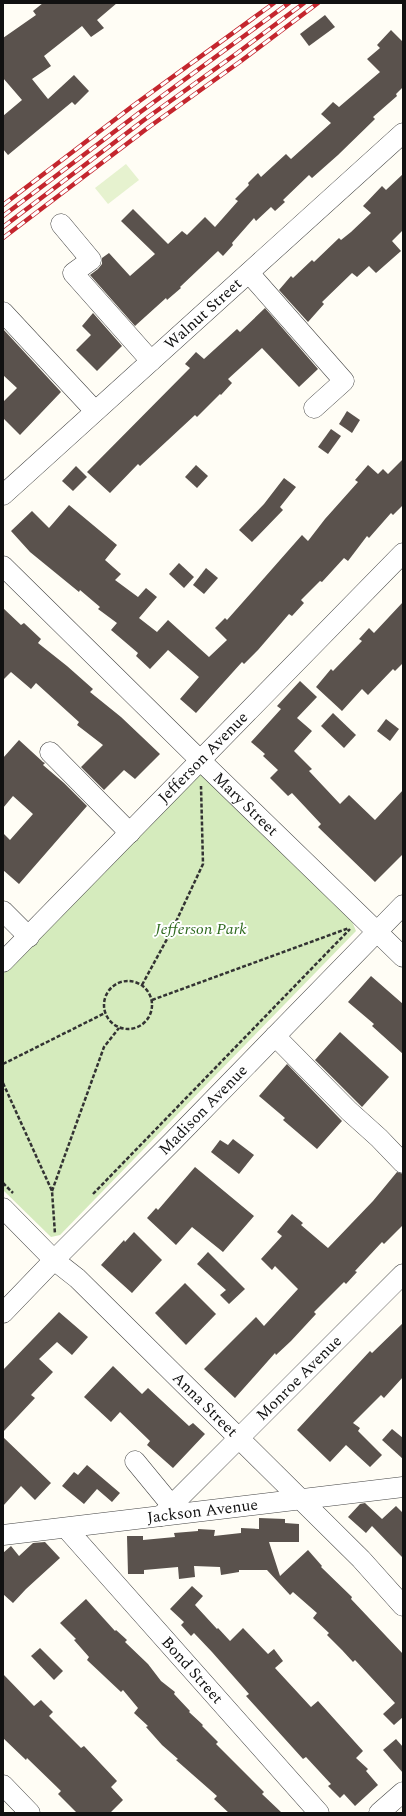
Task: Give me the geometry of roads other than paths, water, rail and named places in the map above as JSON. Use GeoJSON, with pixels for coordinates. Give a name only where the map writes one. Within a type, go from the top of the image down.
{"type":"FeatureCollection","features":[{"type":"Feature","properties":{"kind":"street","name":"Walnut Street"},"geometry":{"type":"LineString","coordinates":[[3,495],[403,133]]}},
{"type":"Feature","properties":{"kind":"street"},"geometry":{"type":"LineString","coordinates":[[61,224],[91,260],[74,273],[151,361]]}},
{"type":"Feature","properties":{"kind":"street"},"geometry":{"type":"LineString","coordinates":[[249,273],[344,381],[314,408]]}},
{"type":"Feature","properties":{"kind":"street"},"geometry":{"type":"LineString","coordinates":[[3,312],[96,411]]}},
{"type":"Feature","properties":{"kind":"street","name":"Jefferson Avenue"},"geometry":{"type":"LineString","coordinates":[[3,962],[403,553]]}},
{"type":"Feature","properties":{"kind":"street","name":"Mary Street"},"geometry":{"type":"LineString","coordinates":[[3,566],[403,957]]}},
{"type":"Feature","properties":{"kind":"street"},"geometry":{"type":"LineString","coordinates":[[50,752],[130,833]]}},
{"type":"Feature","properties":{"kind":"street","name":"Madison Avenue"},"geometry":{"type":"LineString","coordinates":[[3,1313],[403,905]]}},
{"type":"Feature","properties":{"kind":"street"},"geometry":{"type":"LineString","coordinates":[[3,911],[29,937]]}},
{"type":"Feature","properties":{"kind":"street"},"geometry":{"type":"LineString","coordinates":[[275,1036],[403,1163]]}},
{"type":"Feature","properties":{"kind":"street","name":"Anna Street"},"geometry":{"type":"LineString","coordinates":[[8,1201],[54,1260],[77,1278],[361,1558],[403,1606]]}},
{"type":"Feature","properties":{"kind":"street","name":"Monroe Avenue"},"geometry":{"type":"LineString","coordinates":[[166,1511],[403,1274]]}},
{"type":"Feature","properties":{"kind":"street"},"geometry":{"type":"LineString","coordinates":[[136,1461],[166,1511]]}},
{"type":"Feature","properties":{"kind":"street","name":"Jackson Avenue"},"geometry":{"type":"LineString","coordinates":[[3,1536],[66,1528],[166,1511],[301,1499],[403,1487]]}},
{"type":"Feature","properties":{"kind":"street","name":"Bond Street"},"geometry":{"type":"LineString","coordinates":[[66,1528],[319,1813]]}},
{"type":"Feature","properties":{"kind":"street"},"geometry":{"type":"LineString","coordinates":[[3,1785],[30,1813]]}},
{"type":"Feature","properties":{"kind":"street"},"geometry":{"type":"LineString","coordinates":[[379,1813],[403,1792]]}},
{"type":"Feature","properties":{"kind":"railway"},"geometry":{"type":"LineString","coordinates":[[3,205],[134,105],[274,3]]}},
{"type":"Feature","properties":{"kind":"railway"},"geometry":{"type":"LineString","coordinates":[[3,216],[139,113],[289,3]]}},
{"type":"Feature","properties":{"kind":"railway"},"geometry":{"type":"LineString","coordinates":[[3,227],[144,120],[304,3]]}},
{"type":"Feature","properties":{"kind":"railway"},"geometry":{"type":"LineString","coordinates":[[3,238],[149,127],[241,61],[318,3]]}},
{"type":"Feature","properties":{"kind":"park label","name":"Jefferson Park"},"geometry":{"type":"Point","coordinates":[201,929]}}]}
